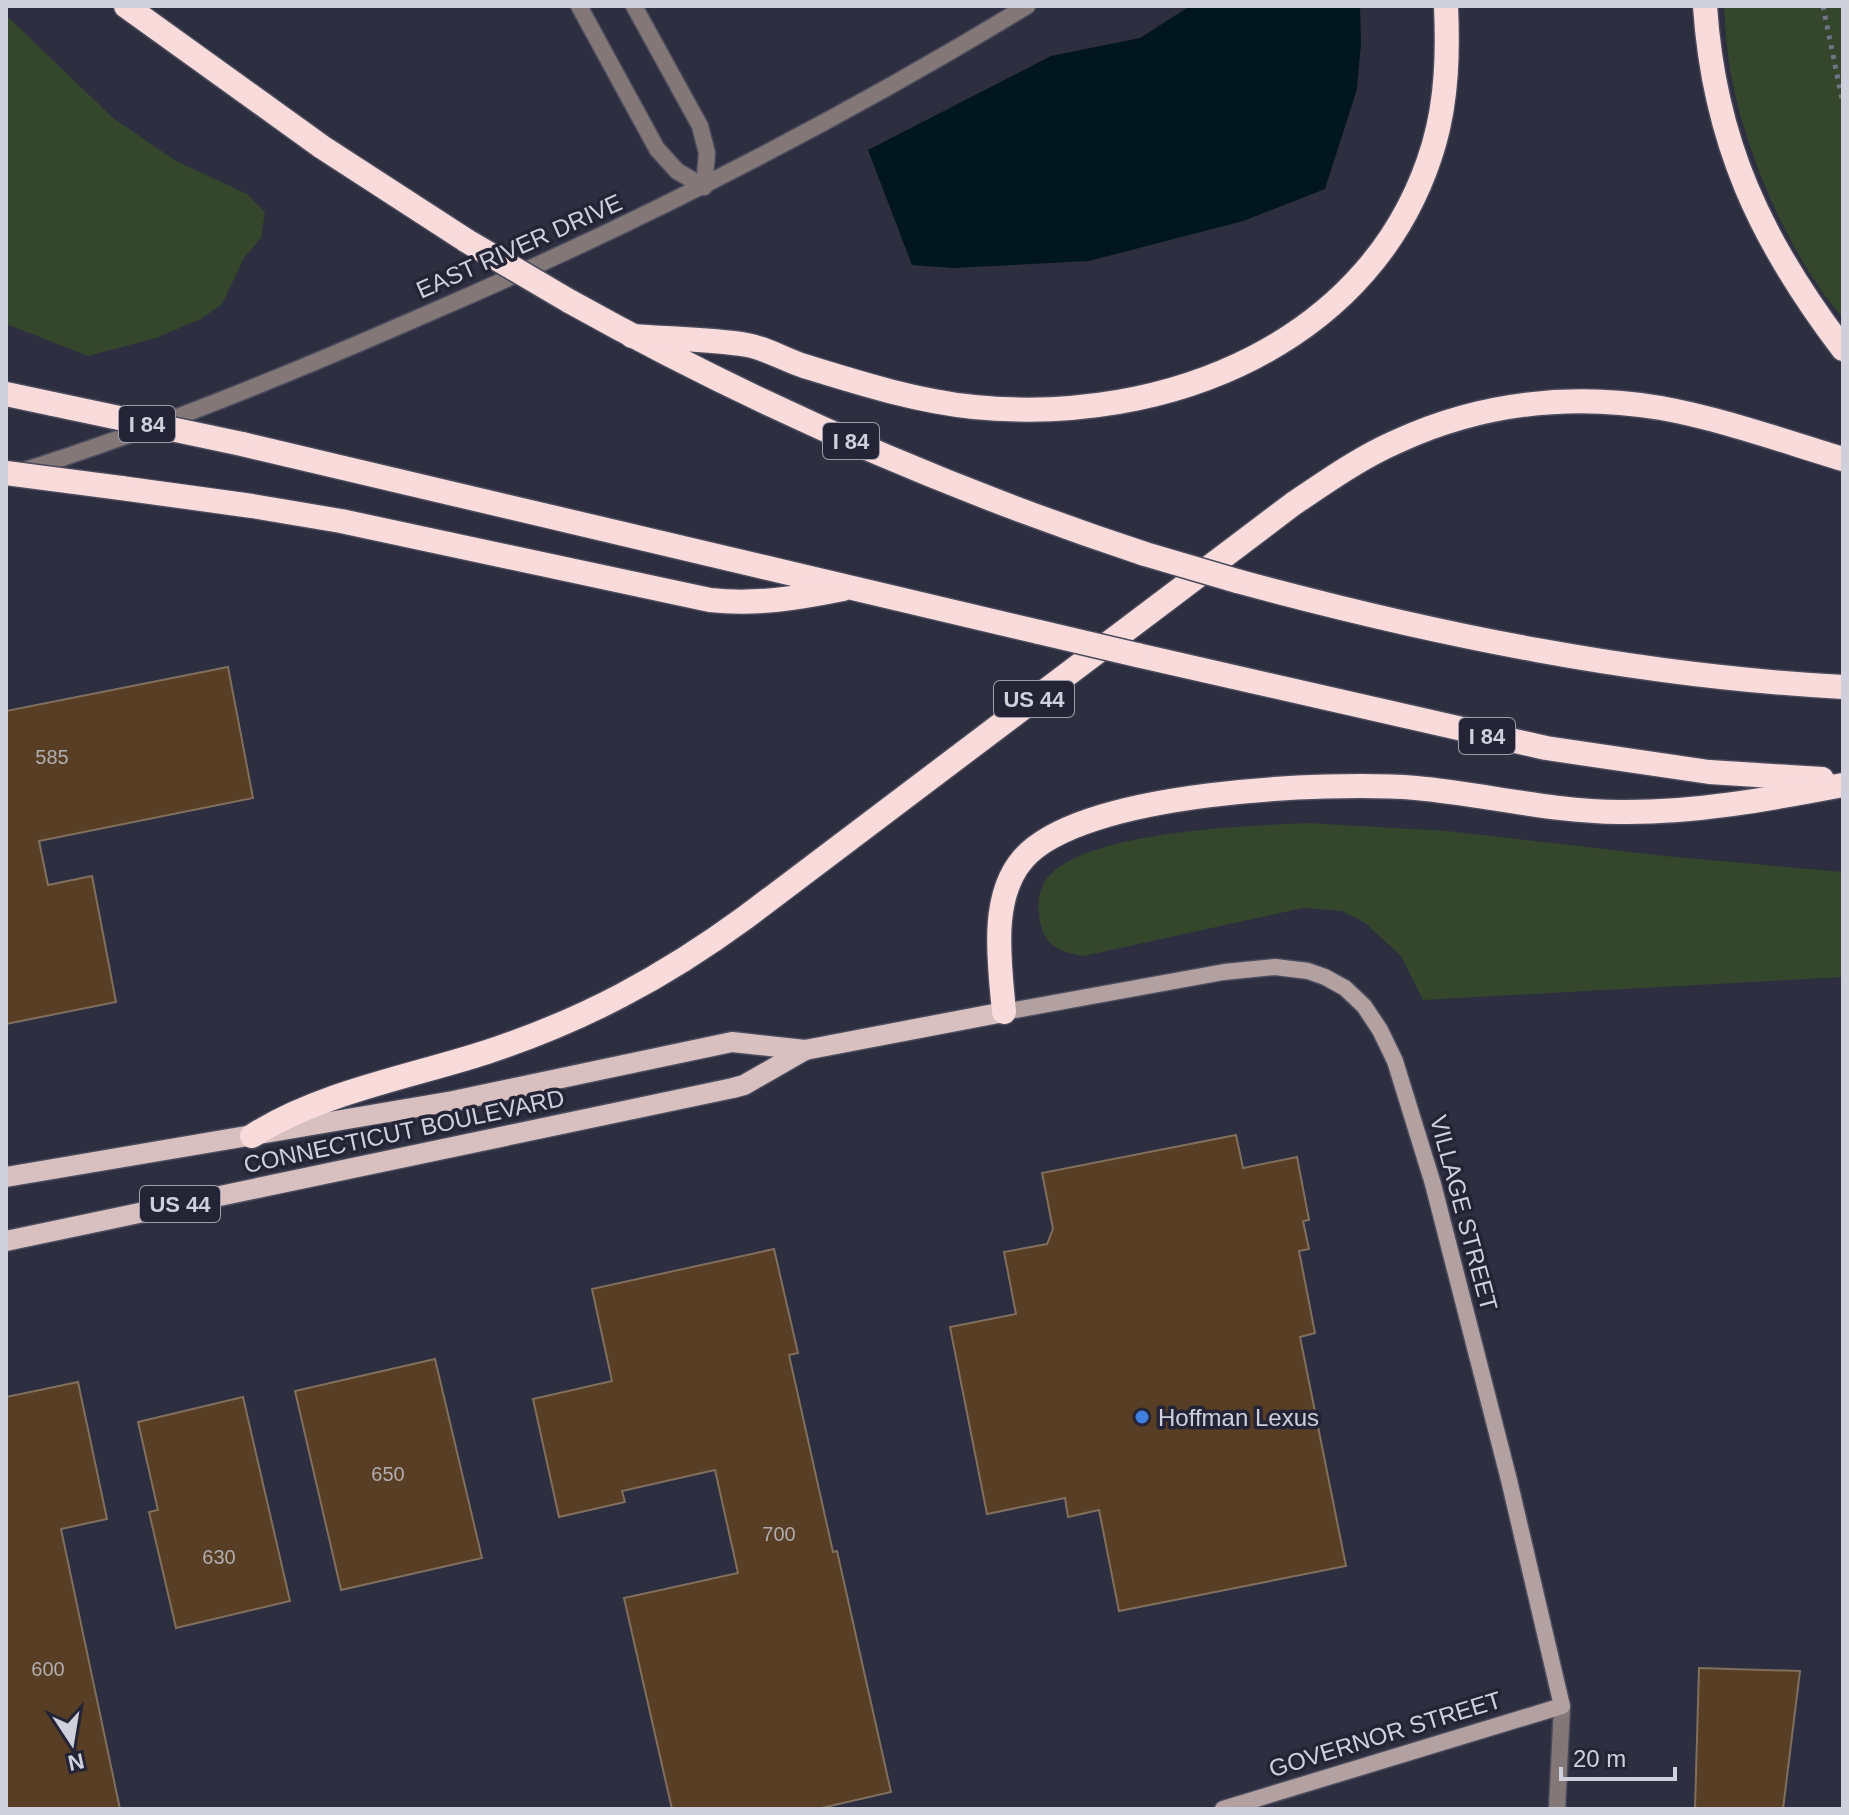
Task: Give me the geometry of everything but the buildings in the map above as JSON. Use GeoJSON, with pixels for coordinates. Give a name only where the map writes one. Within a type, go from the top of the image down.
{"type":"FeatureCollection","features":[{"type":"Feature","properties":{"kind":"highway","name":"I 84"},"geometry":{"type":"LineString","coordinates":[[126,6],[322,147],[467,241],[632,336],[778,409],[888,457],[1145,554],[1237,581],[1452,634],[1613,664],[1728,679],[1843,687]]}},
{"type":"Feature","properties":{"kind":"highway"},"geometry":{"type":"LineString","coordinates":[[632,336],[750,345],[794,363],[882,389],[947,403],[995,409],[1105,404],[1177,388],[1231,369],[1285,340],[1332,306],[1372,264],[1403,219],[1426,169],[1441,115],[1447,61],[1446,6]]}},
{"type":"Feature","properties":{"kind":"highway"},"geometry":{"type":"LineString","coordinates":[[1705,6],[1717,99],[1740,176],[1761,222],[1783,259],[1843,349]]}},
{"type":"Feature","properties":{"kind":"highway","name":"I 84"},"geometry":{"type":"LineString","coordinates":[[6,394],[242,444],[1558,751],[1709,772],[1843,783]]}},
{"type":"Feature","properties":{"kind":"highway","name":"US 44"},"geometry":{"type":"LineString","coordinates":[[252,1136],[322,1103],[553,1029],[618,1000],[666,972],[746,917],[1272,519],[1396,441],[1452,420],[1499,408],[1551,402],[1613,402],[1697,417],[1843,459]]}},
{"type":"Feature","properties":{"kind":"highway"},"geometry":{"type":"LineString","coordinates":[[6,475],[121,488],[341,521],[701,599],[755,603],[849,588]]}},
{"type":"Feature","properties":{"kind":"highway"},"geometry":{"type":"LineString","coordinates":[[1004,1012],[1000,957],[1002,920],[1005,897],[1020,863],[1035,847],[1066,829],[1120,812],[1223,795],[1343,786],[1425,789],[1585,811],[1646,811],[1731,804],[1843,783]]}},
{"type":"Feature","properties":{"kind":"main road","name":"VILLAGE STREET"},"geometry":{"type":"LineString","coordinates":[[1004,1012],[1224,972],[1275,967],[1308,971],[1325,977],[1350,992],[1364,1006],[1395,1061],[1433,1184],[1562,1706]]}},
{"type":"Feature","properties":{"kind":"main road","name":"CONNECTICUT BOULEVARD"},"geometry":{"type":"LineString","coordinates":[[6,1177],[453,1101],[732,1042],[805,1050],[1004,1012]]}},
{"type":"Feature","properties":{"kind":"main road","name":"CONNECTICUT BOULEVARD"},"geometry":{"type":"LineString","coordinates":[[6,1241],[733,1088],[744,1085],[805,1050]]}},
{"type":"Feature","properties":{"kind":"main road","name":"GOVERNOR STREET"},"geometry":{"type":"LineString","coordinates":[[1223,1809],[1562,1706]]}},
{"type":"Feature","properties":{"kind":"street"},"geometry":{"type":"LineString","coordinates":[[579,6],[657,149],[677,171],[704,187],[707,153],[700,126],[634,6]]}},
{"type":"Feature","properties":{"kind":"street","name":"EAST RIVER DRIVE"},"geometry":{"type":"LineString","coordinates":[[6,475],[133,434],[339,353],[593,240],[704,187],[905,78],[1027,6]]}},
{"type":"Feature","properties":{"kind":"street","name":"VILLAGE STREET"},"geometry":{"type":"LineString","coordinates":[[1557,1809],[1562,1706]]}},
{"type":"Feature","properties":{"kind":"path"},"geometry":{"type":"LineString","coordinates":[[1823,6],[1843,104]]}},
{"type":"Feature","properties":{"kind":"green space"},"geometry":{"type":"Polygon","coordinates":[[[1724,6],[1843,6],[1843,318],[1803,262],[1754,158],[1734,88],[1724,6]]]}},
{"type":"Feature","properties":{"kind":"green space"},"geometry":{"type":"Polygon","coordinates":[[[6,15],[113,118],[176,161],[247,194],[265,212],[261,238],[244,258],[222,304],[201,319],[156,338],[88,356],[6,324],[6,15]]]}},
{"type":"Feature","properties":{"kind":"green space"},"geometry":{"type":"Polygon","coordinates":[[[1307,823],[1447,831],[1665,856],[1843,872],[1843,977],[1423,1000],[1401,956],[1364,922],[1342,911],[1303,908],[1084,956],[1055,947],[1042,930],[1038,904],[1043,885],[1060,867],[1088,853],[1164,834],[1307,823]]]}},
{"type":"Feature","properties":{"kind":"water"},"geometry":{"type":"Polygon","coordinates":[[[1190,6],[1360,6],[1357,89],[1325,189],[1243,221],[1089,261],[953,268],[912,265],[868,150],[1051,56],[1140,38],[1190,6]]]}},
{"type":"Feature","properties":{"kind":"place","name":"Hoffman Lexus"},"geometry":{"type":"Point","coordinates":[1142,1417]}}]}
